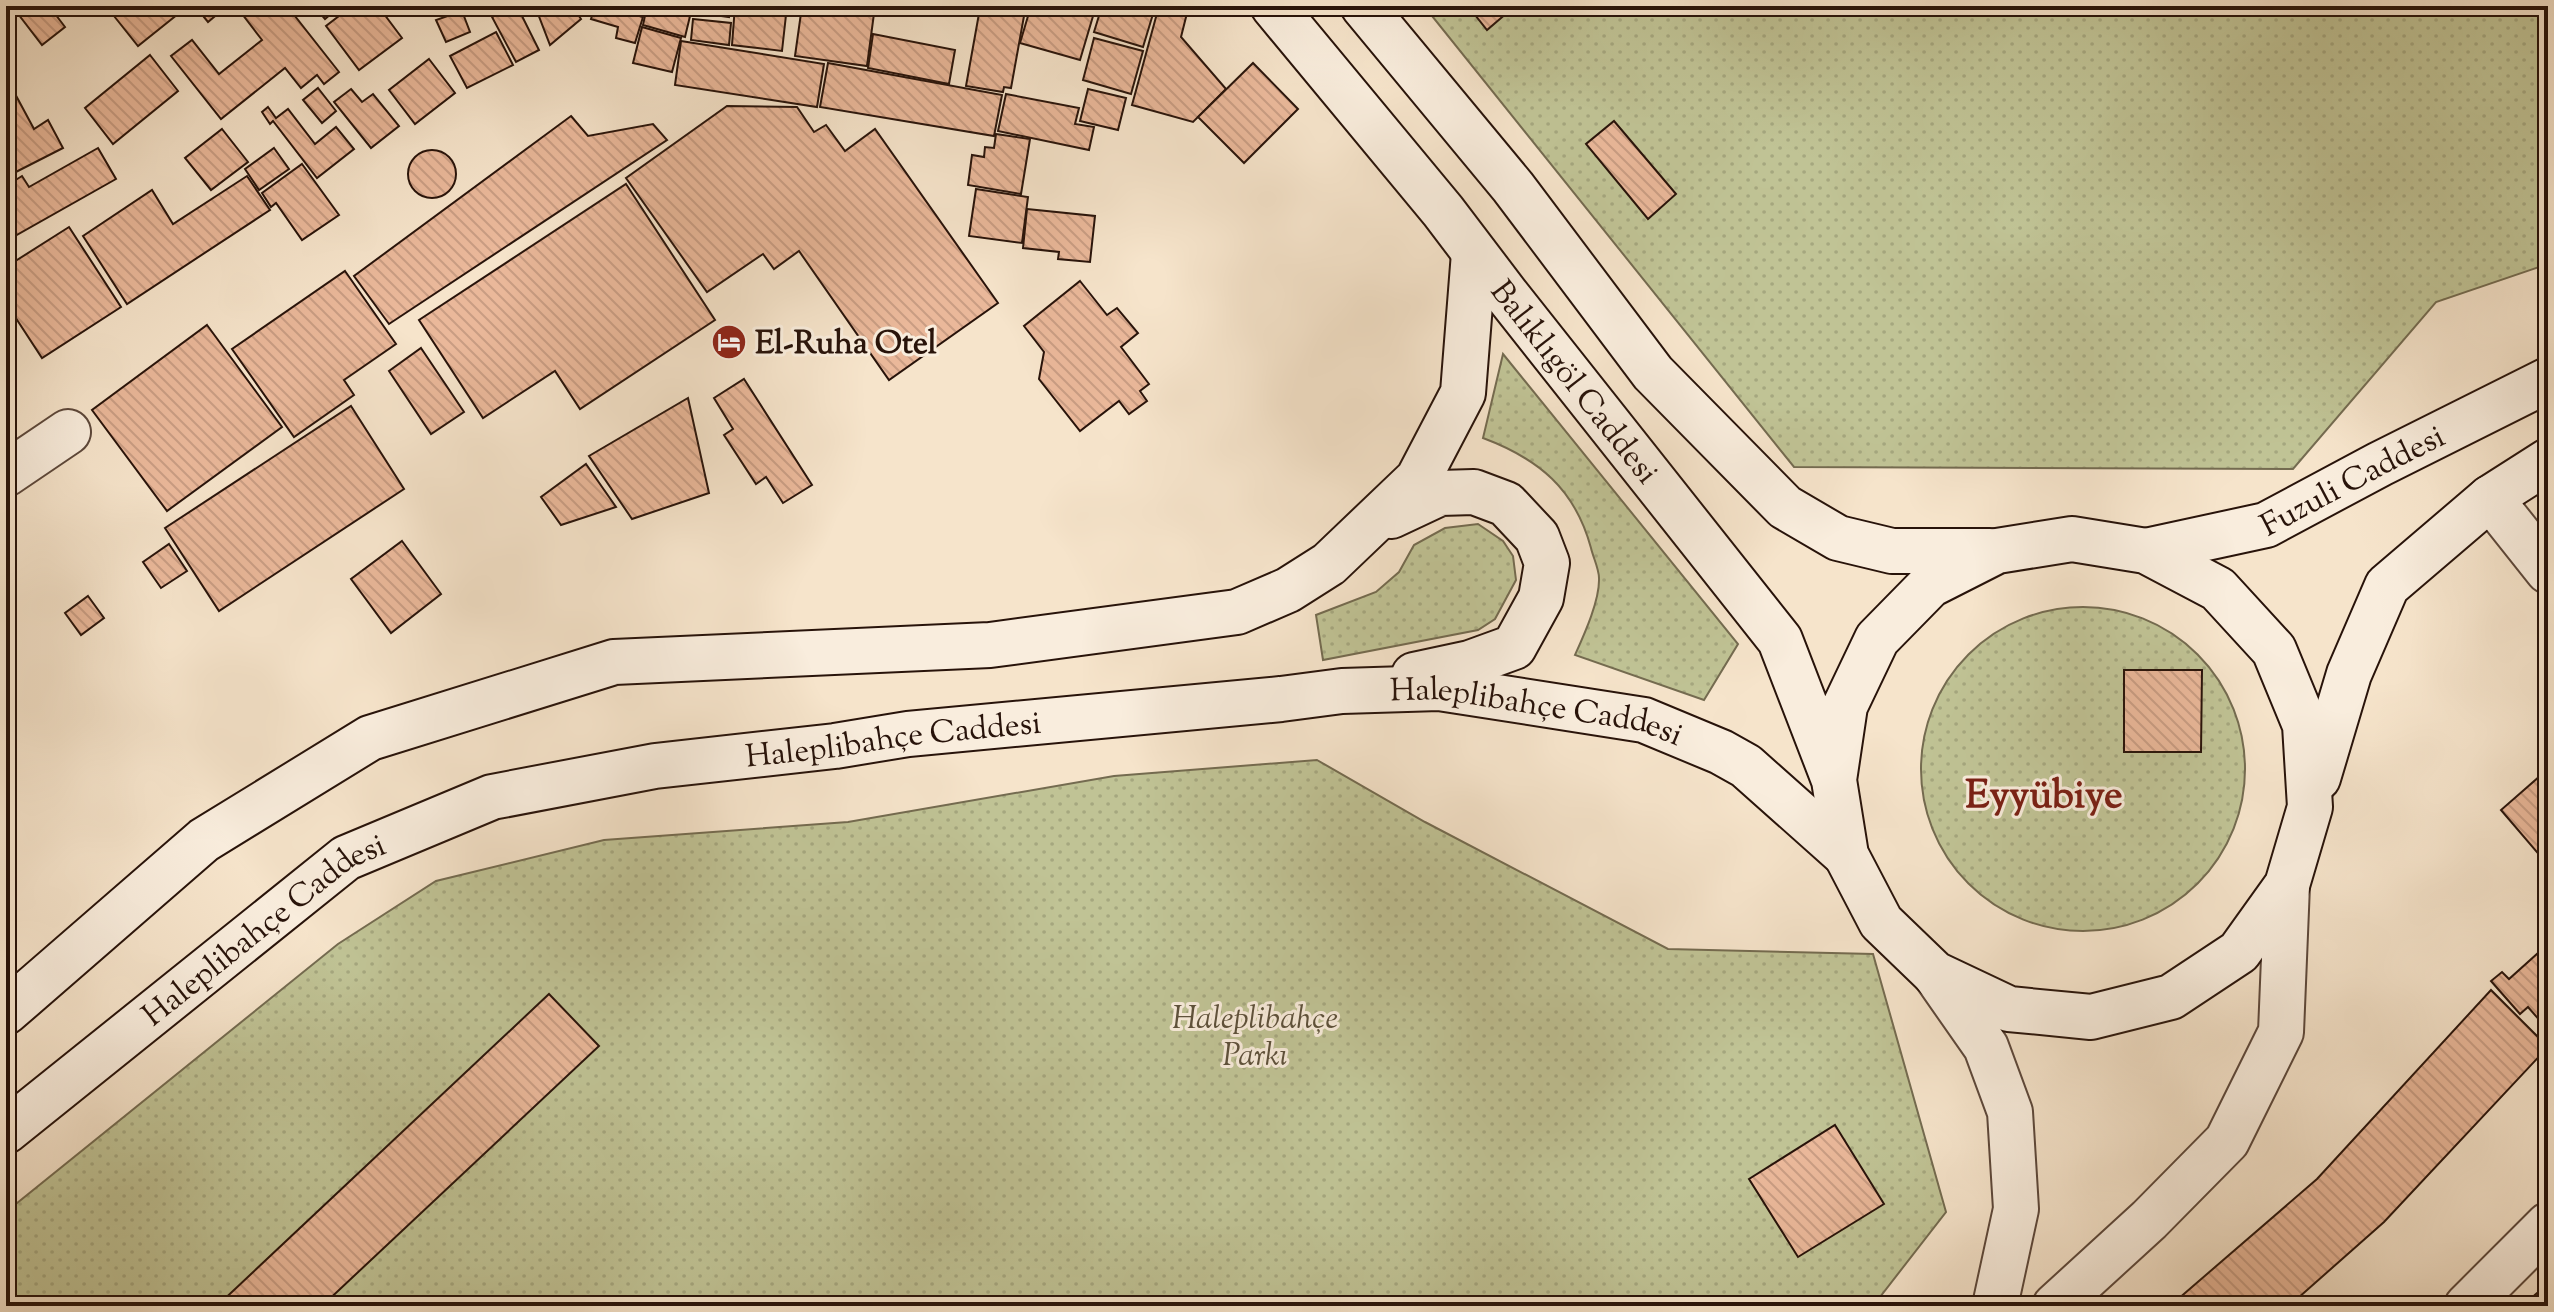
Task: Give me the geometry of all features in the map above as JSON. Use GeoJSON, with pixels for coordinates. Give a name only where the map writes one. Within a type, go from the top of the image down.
{"type":"FeatureCollection","features":[{"type":"Feature","properties":{"kind":"main road","name":"Balıklıgöl Caddesi"},"geometry":{"type":"LineString","coordinates":[[1273,6],[1443,211],[1780,640],[1834,780]]}},
{"type":"Feature","properties":{"kind":"main road","name":"Balıklıgöl Caddesi"},"geometry":{"type":"LineString","coordinates":[[1363,6],[1513,187],[1653,373],[1785,507],[1838,538],[1892,551],[1997,551]]}},
{"type":"Feature","properties":{"kind":"main road"},"geometry":{"type":"LineString","coordinates":[[6,1012],[204,840],[370,738],[614,662],[990,645],[1237,612],[1288,590],[1329,564],[1418,479],[1463,393],[1474,253]]}},
{"type":"Feature","properties":{"kind":"main road","name":"Fuzuli Caddesi"},"geometry":{"type":"LineString","coordinates":[[2146,551],[2266,525],[2548,380]]}},
{"type":"Feature","properties":{"kind":"main road"},"geometry":{"type":"LineString","coordinates":[[6,474],[68,432]]}},
{"type":"Feature","properties":{"kind":"main road"},"geometry":{"type":"LineString","coordinates":[[2055,1306],[2149,1220],[2227,1141],[2281,1032],[2287,885],[2349,674],[2387,586],[2490,498],[2548,461]]}},
{"type":"Feature","properties":{"kind":"main road"},"geometry":{"type":"LineString","coordinates":[[1342,691],[1470,663],[1514,647],[1541,598],[1547,563],[1537,537],[1506,504],[1474,492],[1440,493],[1368,526]]}},
{"type":"Feature","properties":{"kind":"main road"},"geometry":{"type":"LineString","coordinates":[[2490,498],[2548,571]]}},
{"type":"Feature","properties":{"kind":"main road"},"geometry":{"type":"LineString","coordinates":[[1995,1306],[2016,1209],[2010,1112],[1986,1047],[1935,974],[1881,922],[1846,855],[1834,780],[1845,706],[1877,639],[1930,585],[1997,551],[2072,539],[2146,551],[2218,589],[2274,650],[2305,725],[2310,807]]}},
{"type":"Feature","properties":{"kind":"main road","name":"Haleplibahçe Caddesi"},"geometry":{"type":"LineString","coordinates":[[6,1131],[346,858],[492,797],[655,766],[835,746],[908,734],[1342,691],[1439,688],[1644,720],[1721,752],[1746,766],[1846,855]]}},
{"type":"Feature","properties":{"kind":"main road"},"geometry":{"type":"LineString","coordinates":[[1935,974],[2009,1009],[2091,1017],[2171,997],[2239,952],[2287,885]]}},
{"type":"Feature","properties":{"kind":"main road"},"geometry":{"type":"LineString","coordinates":[[2467,1306],[2548,1225]]}},
{"type":"Feature","properties":{"kind":"green space"},"geometry":{"type":"Polygon","coordinates":[[[1424,6],[2548,6],[2548,264],[2436,302],[2293,469],[1794,467],[1424,6]]]}},
{"type":"Feature","properties":{"kind":"green space"},"geometry":{"type":"Polygon","coordinates":[[[1503,354],[1738,644],[1704,700],[1575,655],[1594,607],[1599,587],[1598,571],[1584,527],[1565,493],[1538,466],[1483,438],[1503,354]]]}},
{"type":"Feature","properties":{"kind":"green space"},"geometry":{"type":"Polygon","coordinates":[[[1478,524],[1503,541],[1513,556],[1516,580],[1495,619],[1478,630],[1323,660],[1316,615],[1376,592],[1399,572],[1414,545],[1445,528],[1478,524]]]}},
{"type":"Feature","properties":{"kind":"green space"},"geometry":{"type":"Polygon","coordinates":[[[2083,607],[2115,610],[2145,619],[2173,634],[2198,654],[2218,679],[2233,707],[2242,737],[2245,769],[2242,801],[2233,831],[2218,859],[2198,884],[2173,904],[2145,919],[2115,928],[2083,931],[2051,928],[2021,919],[1993,904],[1968,884],[1948,859],[1933,831],[1924,801],[1921,769],[1924,737],[1933,707],[1948,679],[1968,654],[1993,634],[2021,619],[2051,610],[2083,607]]]}},
{"type":"Feature","properties":{"kind":"green space","name":"Haleplibahçe Parkı"},"geometry":{"type":"Polygon","coordinates":[[[1317,760],[1425,822],[1668,949],[1873,954],[1946,1212],[1873,1306],[6,1306],[6,1212],[338,944],[436,881],[604,840],[848,822],[1114,776],[1317,760]]]}},
{"type":"Feature","properties":{"kind":"building"},"geometry":{"type":"Polygon","coordinates":[[[12,6],[49,6],[65,27],[42,45],[12,6]]]}},
{"type":"Feature","properties":{"kind":"building"},"geometry":{"type":"Polygon","coordinates":[[[126,6],[138,6],[145,14],[156,6],[188,6],[138,46],[114,16],[126,6]]]}},
{"type":"Feature","properties":{"kind":"building"},"geometry":{"type":"Polygon","coordinates":[[[195,6],[227,6],[208,22],[195,6]]]}},
{"type":"Feature","properties":{"kind":"building"},"geometry":{"type":"Polygon","coordinates":[[[236,6],[287,6],[339,72],[324,84],[317,75],[301,88],[285,68],[221,119],[171,56],[192,40],[219,74],[262,40],[236,6]]]}},
{"type":"Feature","properties":{"kind":"building"},"geometry":{"type":"Polygon","coordinates":[[[314,6],[340,6],[325,19],[314,6]]]}},
{"type":"Feature","properties":{"kind":"building"},"geometry":{"type":"Polygon","coordinates":[[[352,6],[378,6],[402,38],[359,70],[326,26],[352,6]]]}},
{"type":"Feature","properties":{"kind":"building"},"geometry":{"type":"Polygon","coordinates":[[[517,6],[539,50],[516,62],[492,17],[517,6]]]}},
{"type":"Feature","properties":{"kind":"building"},"geometry":{"type":"Polygon","coordinates":[[[535,6],[572,6],[581,19],[550,45],[535,6]]]}},
{"type":"Feature","properties":{"kind":"building"},"geometry":{"type":"Polygon","coordinates":[[[595,6],[643,17],[635,43],[616,38],[618,27],[591,19],[595,6]]]}},
{"type":"Feature","properties":{"kind":"building"},"geometry":{"type":"Polygon","coordinates":[[[647,6],[667,6],[691,12],[685,37],[643,25],[647,6]]]}},
{"type":"Feature","properties":{"kind":"building"},"geometry":{"type":"Polygon","coordinates":[[[693,6],[730,6],[729,17],[692,12],[693,6]]]}},
{"type":"Feature","properties":{"kind":"building"},"geometry":{"type":"Polygon","coordinates":[[[735,6],[787,6],[782,51],[732,45],[735,6]]]}},
{"type":"Feature","properties":{"kind":"building"},"geometry":{"type":"Polygon","coordinates":[[[802,6],[875,6],[867,66],[795,56],[802,6]]]}},
{"type":"Feature","properties":{"kind":"building"},"geometry":{"type":"Polygon","coordinates":[[[1031,6],[1096,6],[1080,60],[1020,43],[1031,6]]]}},
{"type":"Feature","properties":{"kind":"building"},"geometry":{"type":"Polygon","coordinates":[[[1102,6],[1123,6],[1153,14],[1143,47],[1094,32],[1102,6]]]}},
{"type":"Feature","properties":{"kind":"building"},"geometry":{"type":"Polygon","coordinates":[[[1159,6],[1179,6],[1187,13],[1181,37],[1226,89],[1193,122],[1132,105],[1159,6]]]}},
{"type":"Feature","properties":{"kind":"building"},"geometry":{"type":"Polygon","coordinates":[[[1468,6],[1515,6],[1487,30],[1468,6]]]}},
{"type":"Feature","properties":{"kind":"building"},"geometry":{"type":"Polygon","coordinates":[[[980,8],[1024,16],[1011,88],[1004,87],[1003,92],[966,86],[980,8]]]}},
{"type":"Feature","properties":{"kind":"building"},"geometry":{"type":"Polygon","coordinates":[[[462,11],[470,32],[446,42],[436,20],[462,11]]]}},
{"type":"Feature","properties":{"kind":"building"},"geometry":{"type":"Polygon","coordinates":[[[693,19],[731,23],[729,45],[691,40],[693,19]]]}},
{"type":"Feature","properties":{"kind":"building"},"geometry":{"type":"Polygon","coordinates":[[[642,27],[681,38],[672,72],[633,63],[642,27]]]}},
{"type":"Feature","properties":{"kind":"building"},"geometry":{"type":"Polygon","coordinates":[[[496,32],[513,65],[467,88],[450,56],[496,32]]]}},
{"type":"Feature","properties":{"kind":"building"},"geometry":{"type":"Polygon","coordinates":[[[873,34],[955,50],[949,84],[868,68],[873,34]]]}},
{"type":"Feature","properties":{"kind":"building"},"geometry":{"type":"Polygon","coordinates":[[[1094,38],[1143,51],[1131,94],[1083,80],[1094,38]]]}},
{"type":"Feature","properties":{"kind":"building"},"geometry":{"type":"Polygon","coordinates":[[[681,41],[824,64],[817,107],[675,85],[681,41]]]}},
{"type":"Feature","properties":{"kind":"building"},"geometry":{"type":"Polygon","coordinates":[[[150,55],[178,91],[113,144],[85,108],[150,55]]]}},
{"type":"Feature","properties":{"kind":"building"},"geometry":{"type":"Polygon","coordinates":[[[429,59],[455,93],[415,124],[389,90],[429,59]]]}},
{"type":"Feature","properties":{"kind":"building"},"geometry":{"type":"Polygon","coordinates":[[[828,63],[1002,95],[994,136],[820,107],[828,63]]]}},
{"type":"Feature","properties":{"kind":"building"},"geometry":{"type":"Polygon","coordinates":[[[1253,63],[1298,109],[1244,163],[1198,117],[1253,63]]]}},
{"type":"Feature","properties":{"kind":"building"},"geometry":{"type":"Polygon","coordinates":[[[6,77],[34,129],[48,120],[63,148],[6,177],[6,77]]]}},
{"type":"Feature","properties":{"kind":"building"},"geometry":{"type":"Polygon","coordinates":[[[318,88],[336,111],[322,123],[303,100],[318,88]]]}},
{"type":"Feature","properties":{"kind":"building"},"geometry":{"type":"Polygon","coordinates":[[[351,89],[362,102],[373,94],[399,126],[371,148],[334,102],[351,89]]]}},
{"type":"Feature","properties":{"kind":"building"},"geometry":{"type":"Polygon","coordinates":[[[1088,89],[1126,98],[1118,130],[1080,121],[1088,89]]]}},
{"type":"Feature","properties":{"kind":"building"},"geometry":{"type":"Polygon","coordinates":[[[1006,94],[1079,108],[1075,124],[1094,127],[1089,150],[998,131],[1006,94]]]}},
{"type":"Feature","properties":{"kind":"building"},"geometry":{"type":"Polygon","coordinates":[[[727,106],[797,107],[814,132],[826,125],[845,151],[875,129],[998,303],[889,380],[799,251],[774,269],[763,254],[707,292],[626,178],[727,106]]]}},
{"type":"Feature","properties":{"kind":"building"},"geometry":{"type":"Polygon","coordinates":[[[268,107],[276,118],[288,109],[315,144],[336,127],[354,149],[317,178],[273,121],[270,124],[262,112],[268,107]]]}},
{"type":"Feature","properties":{"kind":"building"},"geometry":{"type":"Polygon","coordinates":[[[571,116],[588,136],[653,124],[667,140],[389,324],[354,276],[571,116]]]}},
{"type":"Feature","properties":{"kind":"building"},"geometry":{"type":"Polygon","coordinates":[[[1614,121],[1676,194],[1648,219],[1586,144],[1614,121]]]}},
{"type":"Feature","properties":{"kind":"building"},"geometry":{"type":"Polygon","coordinates":[[[222,129],[248,162],[211,190],[185,158],[222,129]]]}},
{"type":"Feature","properties":{"kind":"building"},"geometry":{"type":"Polygon","coordinates":[[[996,134],[1030,139],[1021,194],[968,185],[972,155],[984,157],[985,147],[994,148],[996,134]]]}},
{"type":"Feature","properties":{"kind":"building"},"geometry":{"type":"Polygon","coordinates":[[[98,148],[116,179],[6,241],[6,186],[22,176],[29,187],[98,148]]]}},
{"type":"Feature","properties":{"kind":"building"},"geometry":{"type":"Polygon","coordinates":[[[274,148],[289,169],[259,190],[245,169],[274,148]]]}},
{"type":"Feature","properties":{"kind":"building"},"geometry":{"type":"Polygon","coordinates":[[[432,150],[449,157],[456,174],[449,191],[432,198],[415,191],[408,174],[415,157],[432,150]]]}},
{"type":"Feature","properties":{"kind":"building"},"geometry":{"type":"Polygon","coordinates":[[[302,164],[339,215],[302,240],[276,203],[271,207],[262,193],[302,164]]]}},
{"type":"Feature","properties":{"kind":"building"},"geometry":{"type":"Polygon","coordinates":[[[247,176],[270,210],[127,304],[83,236],[152,190],[173,224],[247,176]]]}},
{"type":"Feature","properties":{"kind":"building"},"geometry":{"type":"Polygon","coordinates":[[[626,184],[715,320],[580,409],[555,371],[483,418],[419,320],[626,184]]]}},
{"type":"Feature","properties":{"kind":"building"},"geometry":{"type":"Polygon","coordinates":[[[976,189],[1028,197],[1022,243],[969,236],[976,189]]]}},
{"type":"Feature","properties":{"kind":"building"},"geometry":{"type":"Polygon","coordinates":[[[1027,209],[1095,216],[1090,262],[1058,259],[1059,252],[1023,248],[1027,209]]]}},
{"type":"Feature","properties":{"kind":"building"},"geometry":{"type":"Polygon","coordinates":[[[69,227],[121,307],[42,358],[6,303],[6,267],[69,227]]]}},
{"type":"Feature","properties":{"kind":"building"},"geometry":{"type":"Polygon","coordinates":[[[345,271],[396,344],[344,380],[354,395],[294,437],[232,349],[345,271]]]}},
{"type":"Feature","properties":{"kind":"building"},"geometry":{"type":"Polygon","coordinates":[[[1080,281],[1107,315],[1117,308],[1138,333],[1121,347],[1149,384],[1140,391],[1147,401],[1129,414],[1119,401],[1080,431],[1039,379],[1044,352],[1024,326],[1080,281]]]}},
{"type":"Feature","properties":{"kind":"building"},"geometry":{"type":"Polygon","coordinates":[[[207,325],[282,427],[167,511],[92,410],[207,325]]]}},
{"type":"Feature","properties":{"kind":"building"},"geometry":{"type":"Polygon","coordinates":[[[421,348],[464,412],[431,434],[389,371],[421,348]]]}},
{"type":"Feature","properties":{"kind":"building"},"geometry":{"type":"Polygon","coordinates":[[[744,379],[812,485],[783,503],[766,477],[756,484],[724,435],[733,429],[714,398],[744,379]]]}},
{"type":"Feature","properties":{"kind":"building"},"geometry":{"type":"Polygon","coordinates":[[[688,398],[709,493],[632,519],[589,456],[688,398]]]}},
{"type":"Feature","properties":{"kind":"building"},"geometry":{"type":"Polygon","coordinates":[[[351,406],[404,489],[219,611],[165,528],[351,406]]]}},
{"type":"Feature","properties":{"kind":"building"},"geometry":{"type":"Polygon","coordinates":[[[586,464],[616,507],[561,525],[541,497],[586,464]]]}},
{"type":"Feature","properties":{"kind":"building"},"geometry":{"type":"Polygon","coordinates":[[[402,541],[441,594],[391,633],[351,579],[402,541]]]}},
{"type":"Feature","properties":{"kind":"building"},"geometry":{"type":"Polygon","coordinates":[[[169,544],[187,571],[161,588],[143,562],[169,544]]]}},
{"type":"Feature","properties":{"kind":"building"},"geometry":{"type":"Polygon","coordinates":[[[88,596],[104,618],[81,635],[65,613],[88,596]]]}},
{"type":"Feature","properties":{"kind":"building"},"geometry":{"type":"Polygon","coordinates":[[[2124,670],[2202,670],[2201,752],[2124,752],[2124,670]]]}},
{"type":"Feature","properties":{"kind":"building"},"geometry":{"type":"Polygon","coordinates":[[[2540,776],[2548,785],[2548,865],[2501,810],[2540,776]]]}},
{"type":"Feature","properties":{"kind":"building"},"geometry":{"type":"Polygon","coordinates":[[[2548,944],[2548,1030],[2528,1007],[2520,1014],[2491,981],[2502,972],[2509,979],[2548,944]]]}},
{"type":"Feature","properties":{"kind":"building"},"geometry":{"type":"Polygon","coordinates":[[[2491,990],[2548,1047],[2384,1222],[2289,1306],[2170,1306],[2317,1179],[2491,990]]]}},
{"type":"Feature","properties":{"kind":"building"},"geometry":{"type":"Polygon","coordinates":[[[549,994],[599,1046],[322,1306],[217,1306],[549,994]]]}},
{"type":"Feature","properties":{"kind":"building"},"geometry":{"type":"Polygon","coordinates":[[[1835,1125],[1884,1204],[1798,1257],[1749,1179],[1835,1125]]]}},
{"type":"Feature","properties":{"kind":"building"},"geometry":{"type":"Polygon","coordinates":[[[2543,1288],[2548,1293],[2548,1306],[2522,1306],[2543,1288]]]}},
{"type":"Feature","properties":{"kind":"place","name":"El-Ruha Otel"},"geometry":{"type":"Point","coordinates":[729,342]}},
{"type":"Feature","properties":{"kind":"district","name":"Eyyübiye"},"geometry":{"type":"Point","coordinates":[2044,793]}}]}
